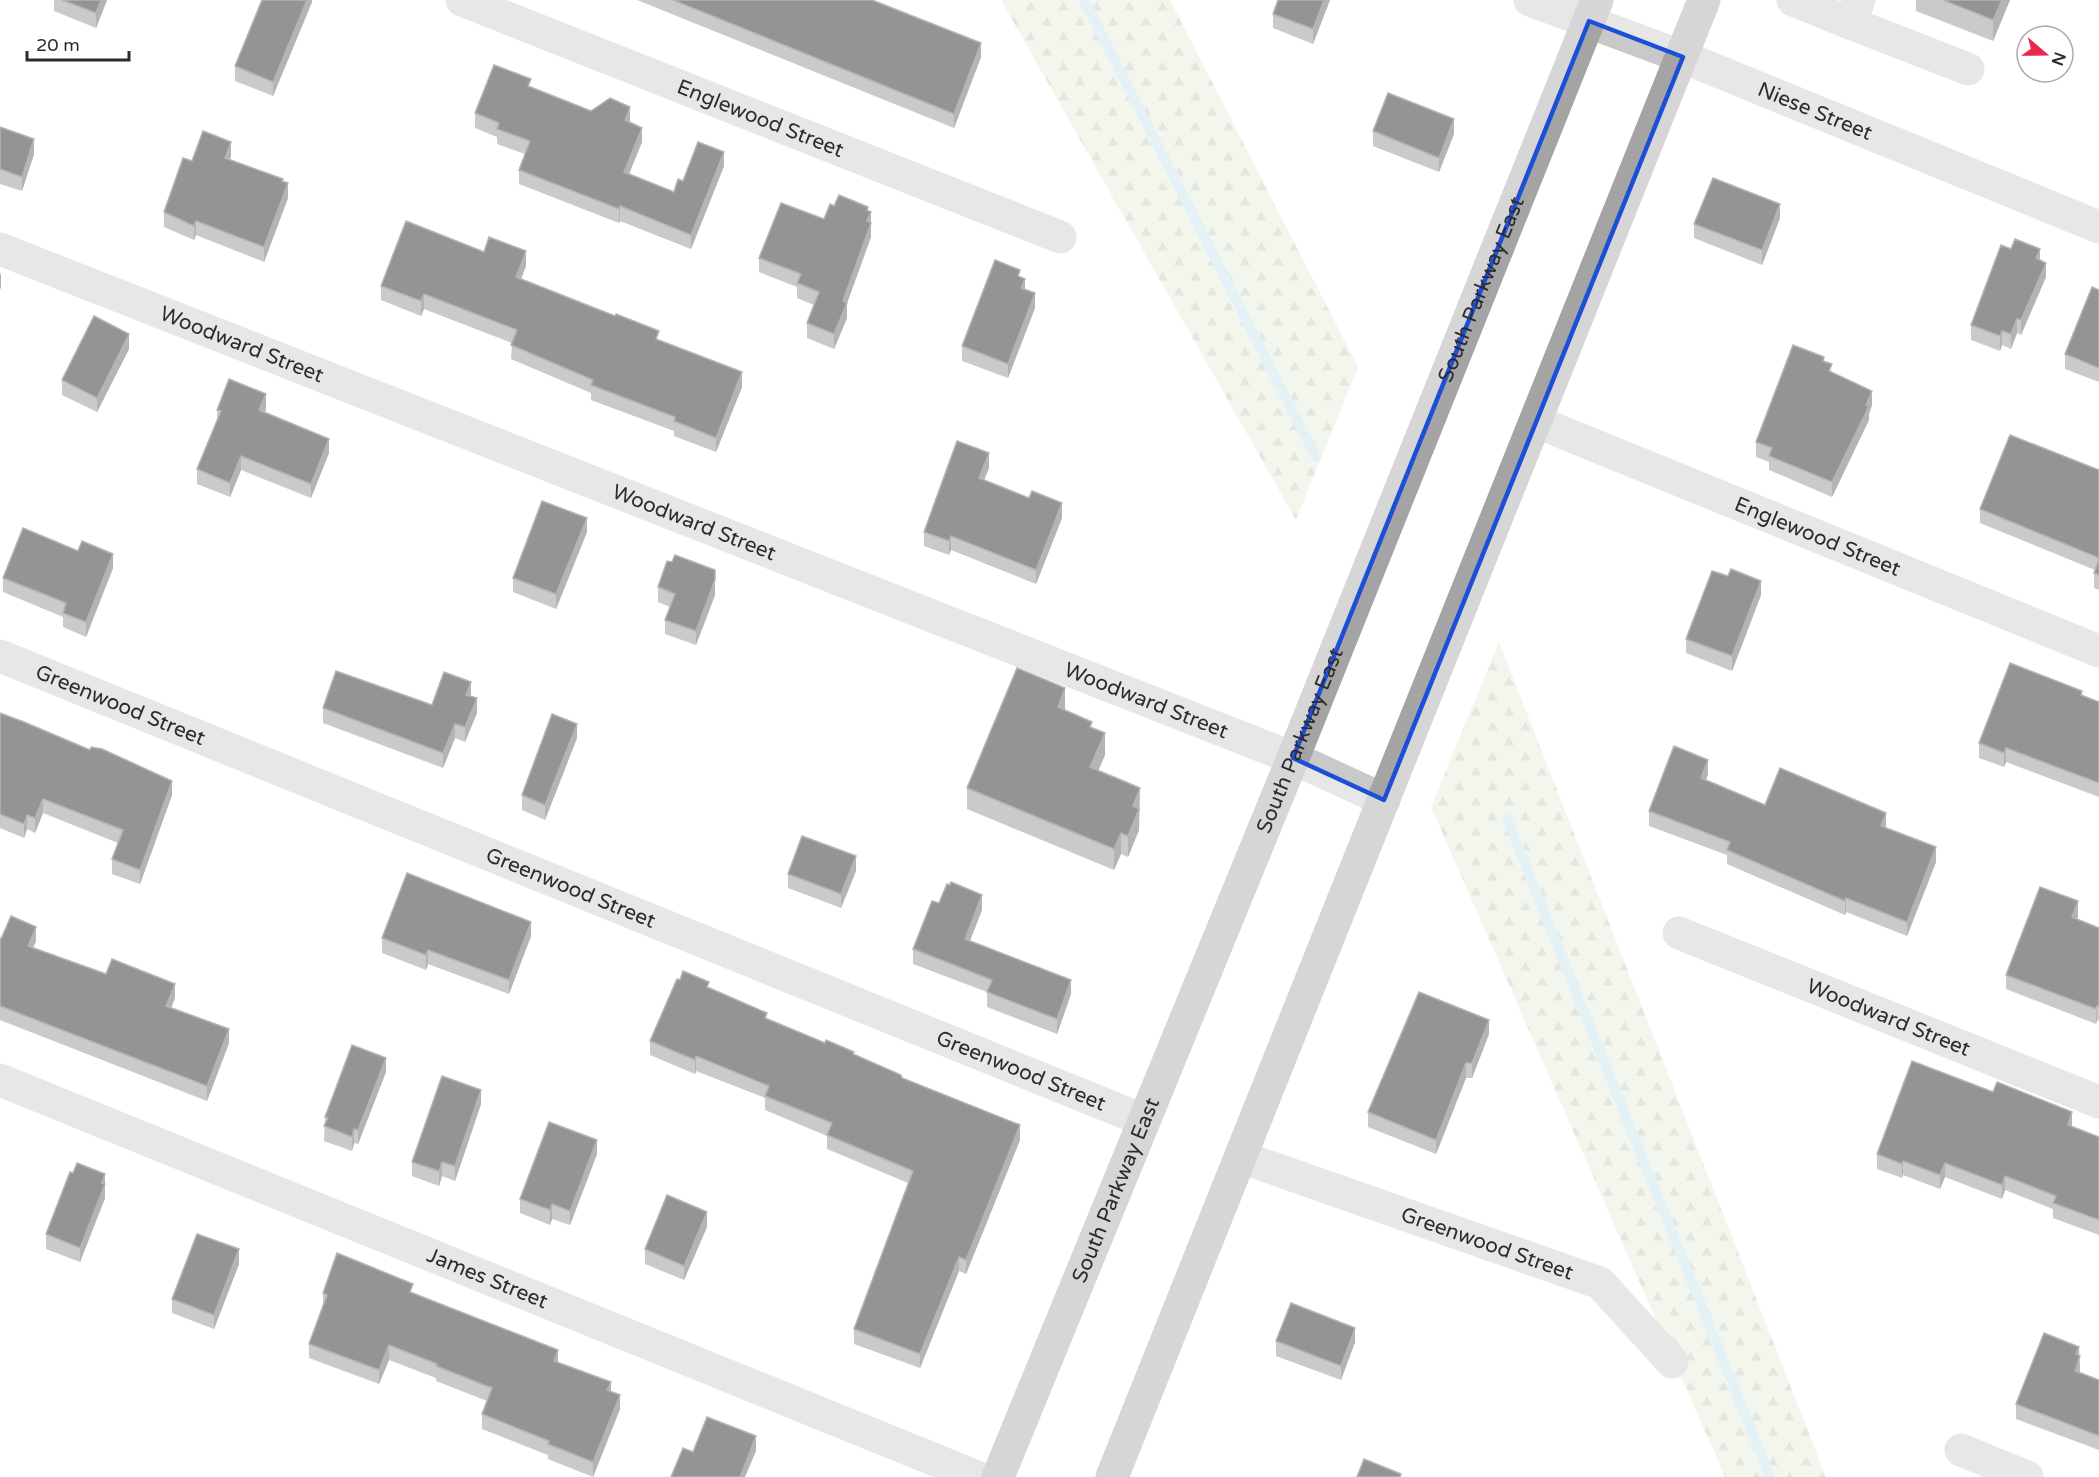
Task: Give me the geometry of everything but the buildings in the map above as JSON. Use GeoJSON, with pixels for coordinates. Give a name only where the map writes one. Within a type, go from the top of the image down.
{"type":"FeatureCollection","features":[{"type":"Feature","properties":{"kind":"main road"},"geometry":{"type":"LineString","coordinates":[[1112,1477],[1537,422],[1704,0]]}},
{"type":"Feature","properties":{"kind":"main road","name":"South Parkway East"},"geometry":{"type":"LineString","coordinates":[[998,1477],[1293,758],[1593,11]]}},
{"type":"Feature","properties":{"kind":"street","name":"Englewood Street"},"geometry":{"type":"LineString","coordinates":[[462,0],[1060,237]]}},
{"type":"Feature","properties":{"kind":"street","name":"Niese Street"},"geometry":{"type":"LineString","coordinates":[[1530,0],[1593,11],[1683,57],[2099,227]]}},
{"type":"Feature","properties":{"kind":"street"},"geometry":{"type":"LineString","coordinates":[[1793,0],[1855,11],[1968,69]]}},
{"type":"Feature","properties":{"kind":"street","name":"Woodward Street"},"geometry":{"type":"LineString","coordinates":[[0,249],[1293,758],[1384,800]]}},
{"type":"Feature","properties":{"kind":"street","name":"Englewood Street"},"geometry":{"type":"LineString","coordinates":[[1537,422],[2099,651]]}},
{"type":"Feature","properties":{"kind":"street","name":"Greenwood Street"},"geometry":{"type":"LineString","coordinates":[[0,656],[1143,1120]]}},
{"type":"Feature","properties":{"kind":"street","name":"Woodward Street"},"geometry":{"type":"LineString","coordinates":[[1679,933],[2099,1102]]}},
{"type":"Feature","properties":{"kind":"street","name":"James Street"},"geometry":{"type":"LineString","coordinates":[[0,1080],[977,1477]]}},
{"type":"Feature","properties":{"kind":"street","name":"Greenwood Street"},"geometry":{"type":"LineString","coordinates":[[1241,1157],[1600,1283],[1672,1362]]}},
{"type":"Feature","properties":{"kind":"street"},"geometry":{"type":"LineString","coordinates":[[1961,1450],[2027,1477]]}},
{"type":"Feature","properties":{"kind":"highlighted area"},"geometry":{"type":"Polygon","coordinates":[[[1589,21],[1683,57],[1384,800],[1293,758],[1589,21]]]}},
{"type":"Feature","properties":{"kind":"green space"},"geometry":{"type":"Polygon","coordinates":[[[1001,0],[1170,0],[1358,367],[1296,520],[1001,0]]]}},
{"type":"Feature","properties":{"kind":"green space"},"geometry":{"type":"Polygon","coordinates":[[[1499,642],[1826,1477],[1725,1477],[1431,807],[1499,642]]]}},
{"type":"Feature","properties":{"kind":"waterway"},"geometry":{"type":"LineString","coordinates":[[1084,0],[1316,457]]}},
{"type":"Feature","properties":{"kind":"waterway"},"geometry":{"type":"LineString","coordinates":[[1507,819],[1770,1477]]}}]}
